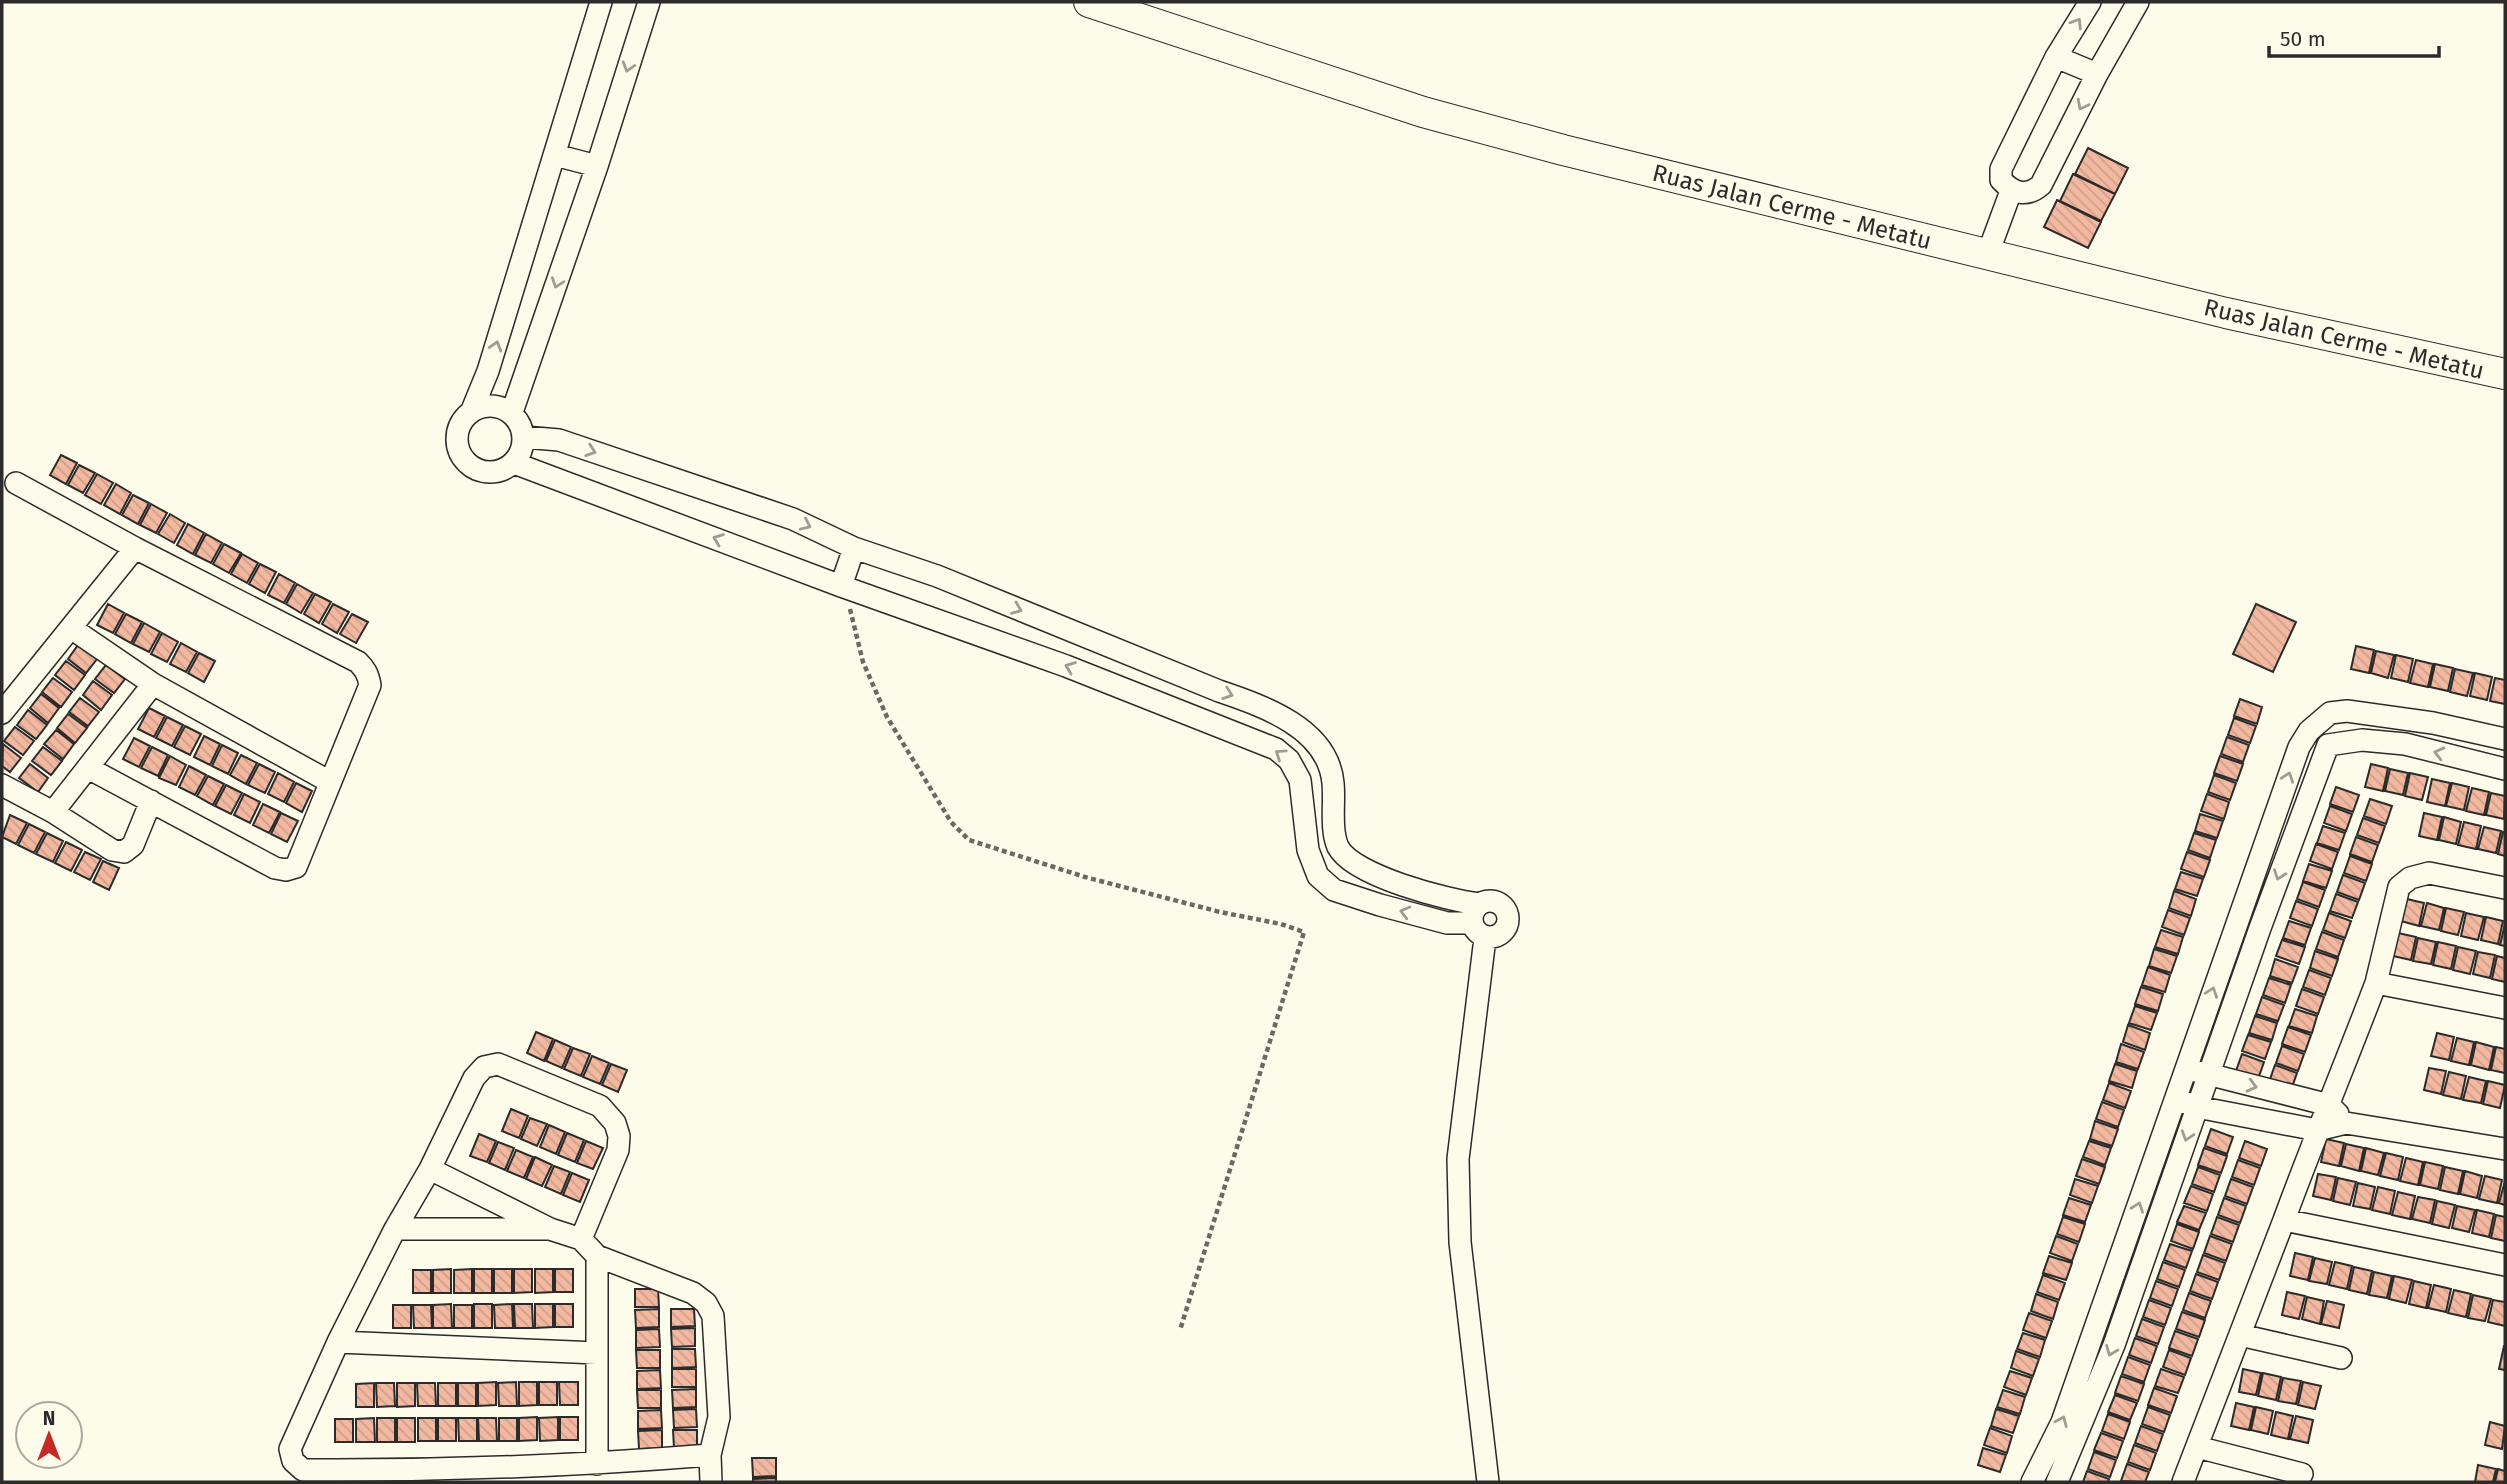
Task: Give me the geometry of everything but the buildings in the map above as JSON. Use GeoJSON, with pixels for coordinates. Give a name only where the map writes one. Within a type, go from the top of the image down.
{"type":"FeatureCollection","features":[{"type":"Feature","properties":{"kind":"main road","name":"Ruas Jalan Cerme - Metatu"},"geometry":{"type":"LineString","coordinates":[[1089,2],[1423,112],[1563,150],[2226,313],[2505,374]]}},
{"type":"Feature","properties":{"kind":"street"},"geometry":{"type":"LineString","coordinates":[[472,410],[485,405],[499,406],[512,412],[524,437],[522,451],[514,463],[502,470],[488,472],[474,469],[463,460],[457,447],[457,433],[462,420],[472,410],[488,371],[601,2]]}},
{"type":"Feature","properties":{"kind":"street"},"geometry":{"type":"LineString","coordinates":[[512,412],[597,166],[649,2]]}},
{"type":"Feature","properties":{"kind":"street"},"geometry":{"type":"LineString","coordinates":[[2090,2],[2056,57],[2001,169],[2001,180],[2011,191],[2025,193],[2034,191],[2041,185],[2097,74],[2138,2]]}},
{"type":"Feature","properties":{"kind":"street"},"geometry":{"type":"LineString","coordinates":[[2056,57],[2097,74]]}},
{"type":"Feature","properties":{"kind":"street"},"geometry":{"type":"LineString","coordinates":[[555,155],[597,166]]}},
{"type":"Feature","properties":{"kind":"street"},"geometry":{"type":"LineString","coordinates":[[1987,256],[2011,191]]}},
{"type":"Feature","properties":{"kind":"street"},"geometry":{"type":"LineString","coordinates":[[524,437],[559,440],[793,519],[855,548],[937,576],[1219,691],[1266,707],[1310,737],[1325,755],[1333,779],[1338,846],[1349,861],[1408,887],[1455,901],[1479,921]]}},
{"type":"Feature","properties":{"kind":"street"},"geometry":{"type":"LineString","coordinates":[[514,463],[841,586],[1066,666],[1276,749],[1289,760],[1300,780],[1308,850],[1318,876],[1335,890],[1380,905],[1447,923],[1479,921]]}},
{"type":"Feature","properties":{"kind":"street"},"geometry":{"type":"LineString","coordinates":[[16,483],[135,548],[358,662],[367,671],[370,685],[296,867],[275,869],[88,768]]}},
{"type":"Feature","properties":{"kind":"street"},"geometry":{"type":"LineString","coordinates":[[5,702],[71,628],[135,548]]}},
{"type":"Feature","properties":{"kind":"street"},"geometry":{"type":"LineString","coordinates":[[841,586],[855,548]]}},
{"type":"Feature","properties":{"kind":"street"},"geometry":{"type":"LineString","coordinates":[[71,628],[153,684],[330,782]]}},
{"type":"Feature","properties":{"kind":"street"},"geometry":{"type":"LineString","coordinates":[[53,813],[153,684]]}},
{"type":"Feature","properties":{"kind":"street"},"geometry":{"type":"LineString","coordinates":[[2032,1482],[2062,1422],[2299,747],[2309,731],[2330,713],[2347,711],[2433,723],[2505,739]]}},
{"type":"Feature","properties":{"kind":"street"},"geometry":{"type":"LineString","coordinates":[[2057,1482],[2113,1345],[2328,745],[2320,722]]}},
{"type":"Feature","properties":{"kind":"street"},"geometry":{"type":"LineString","coordinates":[[2328,745],[2362,740],[2405,744],[2505,769]]}},
{"type":"Feature","properties":{"kind":"street"},"geometry":{"type":"LineString","coordinates":[[2,785],[112,850],[124,852],[133,845],[151,801]]}},
{"type":"Feature","properties":{"kind":"street"},"geometry":{"type":"LineString","coordinates":[[2183,1482],[2376,983],[2399,887],[2410,878],[2429,873],[2505,888]]}},
{"type":"Feature","properties":{"kind":"street"},"geometry":{"type":"LineString","coordinates":[[1479,921],[1458,1159],[1460,1242],[1489,1482]]}},
{"type":"Feature","properties":{"kind":"street"},"geometry":{"type":"LineString","coordinates":[[2376,983],[2505,1008]]}},
{"type":"Feature","properties":{"kind":"street"},"geometry":{"type":"LineString","coordinates":[[580,1239],[618,1150],[619,1136],[615,1123],[600,1106],[498,1064],[484,1066],[474,1078],[430,1169],[395,1229],[338,1342],[290,1450],[293,1461],[303,1471],[432,1477],[710,1455]]}},
{"type":"Feature","properties":{"kind":"street"},"geometry":{"type":"LineString","coordinates":[[2186,1068],[2329,1105],[2346,1123]]}},
{"type":"Feature","properties":{"kind":"street"},"geometry":{"type":"LineString","coordinates":[[2175,1099],[2197,1107],[2317,1130],[2346,1123],[2505,1149]]}},
{"type":"Feature","properties":{"kind":"street"},"geometry":{"type":"LineString","coordinates":[[430,1169],[550,1229],[580,1239],[597,1256],[693,1293],[706,1303],[713,1316],[719,1417],[710,1455],[711,1482]]}},
{"type":"Feature","properties":{"kind":"street"},"geometry":{"type":"LineString","coordinates":[[2284,1220],[2505,1265]]}},
{"type":"Feature","properties":{"kind":"street"},"geometry":{"type":"LineString","coordinates":[[395,1229],[550,1229]]}},
{"type":"Feature","properties":{"kind":"street"},"geometry":{"type":"LineString","coordinates":[[597,1256],[597,1464]]}},
{"type":"Feature","properties":{"kind":"street"},"geometry":{"type":"LineString","coordinates":[[2240,1335],[2341,1358]]}},
{"type":"Feature","properties":{"kind":"street"},"geometry":{"type":"LineString","coordinates":[[338,1342],[597,1353]]}},
{"type":"Feature","properties":{"kind":"street"},"geometry":{"type":"LineString","coordinates":[[2197,1447],[2302,1474]]}},
{"type":"Feature","properties":{"kind":"path"},"geometry":{"type":"LineString","coordinates":[[841,586],[849,605],[863,662],[887,717],[951,822],[969,840],[1084,877],[1220,912],[1281,924],[1304,932],[1180,1330]]}}]}
